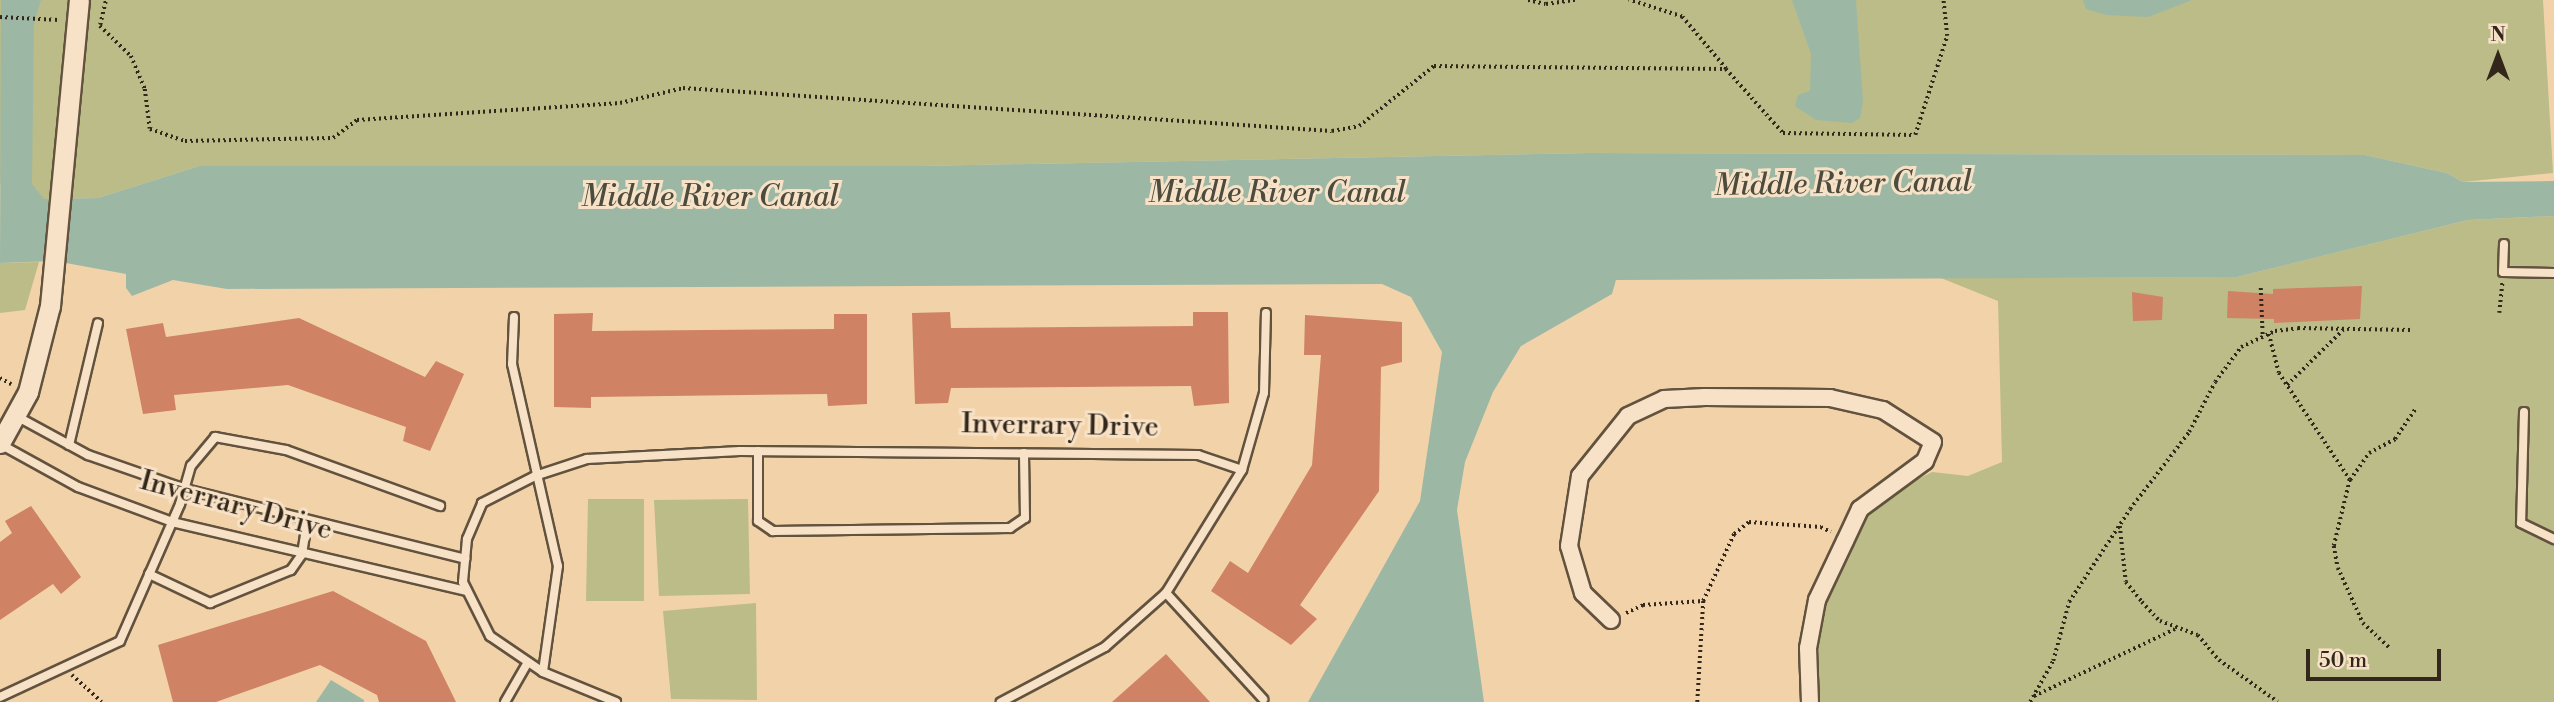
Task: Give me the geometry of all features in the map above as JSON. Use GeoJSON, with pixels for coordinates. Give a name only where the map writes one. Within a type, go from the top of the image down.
{"type":"FeatureCollection","features":[{"type":"Feature","properties":{"kind":"street","name":"Inverrary Drive"},"geometry":{"type":"LineString","coordinates":[[0,444],[18,417],[43,343],[55,268],[79,0]]}},
{"type":"Feature","properties":{"kind":"street"},"geometry":{"type":"LineString","coordinates":[[1611,620],[1583,593],[1569,546],[1580,477],[1628,416],[1664,399],[1829,398],[1883,410],[1933,442],[1925,461],[1860,509],[1817,600],[1808,648],[1810,702]]}},
{"type":"Feature","properties":{"kind":"lane"},"geometry":{"type":"LineString","coordinates":[[2504,244],[2503,272],[2554,272]]}},
{"type":"Feature","properties":{"kind":"lane"},"geometry":{"type":"LineString","coordinates":[[1001,702],[1105,648],[1166,593],[1242,470],[1264,393],[1266,313]]}},
{"type":"Feature","properties":{"kind":"lane"},"geometry":{"type":"LineString","coordinates":[[514,317],[512,364],[535,477],[558,566],[543,672]]}},
{"type":"Feature","properties":{"kind":"lane"},"geometry":{"type":"LineString","coordinates":[[69,445],[97,323]]}},
{"type":"Feature","properties":{"kind":"lane"},"geometry":{"type":"LineString","coordinates":[[2524,411],[2521,523],[2554,539]]}},
{"type":"Feature","properties":{"kind":"lane","name":"Inverrary Drive"},"geometry":{"type":"LineString","coordinates":[[18,417],[69,445],[185,489],[307,522],[465,559]]}},
{"type":"Feature","properties":{"kind":"lane","name":"Inverrary Drive"},"geometry":{"type":"LineString","coordinates":[[0,697],[120,641],[180,504],[191,466],[215,437],[286,450],[440,506]]}},
{"type":"Feature","properties":{"kind":"lane","name":"Inverrary Drive"},"geometry":{"type":"LineString","coordinates":[[0,444],[78,487],[172,522],[467,591]]}},
{"type":"Feature","properties":{"kind":"lane"},"geometry":{"type":"LineString","coordinates":[[758,451],[758,520],[772,531],[1010,528],[1026,518],[1024,453]]}},
{"type":"Feature","properties":{"kind":"lane","name":"Inverrary Drive"},"geometry":{"type":"LineString","coordinates":[[616,702],[543,672],[490,636],[463,583],[467,539],[482,503],[535,477],[587,459],[758,451],[1198,455],[1242,470]]}},
{"type":"Feature","properties":{"kind":"lane"},"geometry":{"type":"LineString","coordinates":[[149,574],[210,603],[291,570],[302,554],[307,522]]}},
{"type":"Feature","properties":{"kind":"lane"},"geometry":{"type":"LineString","coordinates":[[1166,593],[1263,699]]}},
{"type":"Feature","properties":{"kind":"lane"},"geometry":{"type":"LineString","coordinates":[[505,702],[528,662]]}},
{"type":"Feature","properties":{"kind":"path"},"geometry":{"type":"LineString","coordinates":[[1528,0],[1546,4],[1576,0]]}},
{"type":"Feature","properties":{"kind":"path"},"geometry":{"type":"LineString","coordinates":[[1629,0],[1682,17],[1783,133],[1915,135],[1947,36],[1943,0]]}},
{"type":"Feature","properties":{"kind":"path"},"geometry":{"type":"LineString","coordinates":[[0,17],[47,19]]}},
{"type":"Feature","properties":{"kind":"path"},"geometry":{"type":"LineString","coordinates":[[100,26],[131,56],[145,89],[150,130],[185,141],[333,138],[357,120],[620,103],[682,88],[1332,131],[1359,126],[1434,66],[1726,69]]}},
{"type":"Feature","properties":{"kind":"path"},"geometry":{"type":"LineString","coordinates":[[2498,313],[2503,272]]}},
{"type":"Feature","properties":{"kind":"path"},"geometry":{"type":"LineString","coordinates":[[2261,288],[2263,337]]}},
{"type":"Feature","properties":{"kind":"path"},"geometry":{"type":"LineString","coordinates":[[2030,702],[2053,661],[2069,602],[2120,523],[2189,432],[2215,382],[2241,346],[2269,334],[2298,328],[2411,330]]}},
{"type":"Feature","properties":{"kind":"path"},"geometry":{"type":"LineString","coordinates":[[2287,384],[2345,328]]}},
{"type":"Feature","properties":{"kind":"path"},"geometry":{"type":"LineString","coordinates":[[2269,334],[2287,384],[2350,480]]}},
{"type":"Feature","properties":{"kind":"path"},"geometry":{"type":"LineString","coordinates":[[2391,649],[2363,623],[2338,568],[2334,546],[2350,480],[2369,453],[2395,439],[2415,410]]}},
{"type":"Feature","properties":{"kind":"path"},"geometry":{"type":"LineString","coordinates":[[1697,702],[1703,601],[1734,534],[1749,522],[1821,527],[1845,541]]}},
{"type":"Feature","properties":{"kind":"path"},"geometry":{"type":"LineString","coordinates":[[2120,523],[2126,582],[2160,621],[2175,629],[2198,635],[2219,660],[2278,702]]}},
{"type":"Feature","properties":{"kind":"path"},"geometry":{"type":"LineString","coordinates":[[1611,620],[1643,605],[1703,601]]}},
{"type":"Feature","properties":{"kind":"path"},"geometry":{"type":"LineString","coordinates":[[2034,696],[2175,629]]}},
{"type":"Feature","properties":{"kind":"path"},"geometry":{"type":"LineString","coordinates":[[64,668],[102,702]]}},
{"type":"Feature","properties":{"kind":"green space"},"geometry":{"type":"Polygon","coordinates":[[[0,0],[2543,0],[2553,173],[2463,182],[2447,173],[2365,155],[1589,153],[921,166],[199,166],[98,198],[44,199],[0,183],[0,0]]]}},
{"type":"Feature","properties":{"kind":"green space"},"geometry":{"type":"Polygon","coordinates":[[[2554,216],[2554,702],[1810,702],[1817,600],[1860,509],[1932,472],[1968,476],[2002,462],[1998,301],[1941,278],[2237,277],[2468,220],[2554,216]]]}},
{"type":"Feature","properties":{"kind":"green space"},"geometry":{"type":"Polygon","coordinates":[[[39,262],[25,310],[0,313],[0,263],[39,262]]]}},
{"type":"Feature","properties":{"kind":"green space"},"geometry":{"type":"Polygon","coordinates":[[[588,499],[644,499],[644,601],[586,601],[588,499]]]}},
{"type":"Feature","properties":{"kind":"green space"},"geometry":{"type":"Polygon","coordinates":[[[748,499],[750,594],[659,596],[654,500],[748,499]]]}},
{"type":"Feature","properties":{"kind":"green space"},"geometry":{"type":"Polygon","coordinates":[[[756,603],[757,700],[671,699],[663,611],[756,603]]]}},
{"type":"Feature","properties":{"kind":"water","name":"Middle River Canal"},"geometry":{"type":"Polygon","coordinates":[[[1,0],[41,0],[34,23],[32,184],[44,199],[98,198],[199,166],[921,166],[1589,153],[2365,155],[2447,173],[2463,182],[2554,181],[2554,216],[2468,220],[2237,277],[1616,280],[1612,294],[1521,346],[1493,392],[1465,462],[1457,510],[1484,702],[1308,702],[1420,501],[1442,352],[1411,297],[1382,284],[227,289],[173,280],[132,296],[126,288],[126,274],[55,261],[0,263],[1,0]]]}},
{"type":"Feature","properties":{"kind":"water"},"geometry":{"type":"Polygon","coordinates":[[[1792,0],[1856,0],[1863,102],[1860,118],[1852,123],[1816,120],[1795,106],[1798,95],[1810,91],[1811,54],[1792,0]]]}},
{"type":"Feature","properties":{"kind":"water"},"geometry":{"type":"Polygon","coordinates":[[[2083,0],[2192,0],[2148,17],[2106,15],[2086,9],[2083,0]]]}},
{"type":"Feature","properties":{"kind":"water"},"geometry":{"type":"Polygon","coordinates":[[[331,680],[364,700],[364,702],[316,702],[331,680]]]}},
{"type":"Feature","properties":{"kind":"building"},"geometry":{"type":"Polygon","coordinates":[[[2362,286],[2360,319],[2274,323],[2274,319],[2227,318],[2228,291],[2273,294],[2273,289],[2362,286]]]}},
{"type":"Feature","properties":{"kind":"building"},"geometry":{"type":"Polygon","coordinates":[[[2132,292],[2163,297],[2162,320],[2133,321],[2132,292]]]}},
{"type":"Feature","properties":{"kind":"building"},"geometry":{"type":"Polygon","coordinates":[[[950,312],[951,328],[1193,326],[1193,312],[1228,312],[1229,403],[1194,406],[1191,386],[951,388],[948,403],[915,404],[912,313],[950,312]]]}},
{"type":"Feature","properties":{"kind":"building"},"geometry":{"type":"Polygon","coordinates":[[[593,313],[592,331],[834,329],[834,314],[867,314],[867,404],[828,406],[827,394],[591,397],[591,408],[554,407],[554,314],[593,313]]]}},
{"type":"Feature","properties":{"kind":"building"},"geometry":{"type":"Polygon","coordinates":[[[1305,315],[1402,322],[1402,362],[1381,367],[1379,491],[1300,605],[1317,619],[1291,645],[1211,591],[1230,561],[1248,573],[1312,465],[1321,355],[1304,355],[1305,315]]]}},
{"type":"Feature","properties":{"kind":"building"},"geometry":{"type":"Polygon","coordinates":[[[299,318],[425,377],[436,361],[464,374],[430,451],[403,441],[406,427],[288,385],[174,395],[176,410],[143,414],[126,329],[163,323],[166,337],[299,318]]]}},
{"type":"Feature","properties":{"kind":"building"},"geometry":{"type":"Polygon","coordinates":[[[31,506],[81,577],[61,594],[53,584],[0,620],[0,542],[12,533],[5,521],[31,506]]]}},
{"type":"Feature","properties":{"kind":"building"},"geometry":{"type":"Polygon","coordinates":[[[333,591],[426,641],[456,702],[379,702],[377,695],[320,665],[216,702],[173,702],[158,645],[333,591]]]}},
{"type":"Feature","properties":{"kind":"building"},"geometry":{"type":"Polygon","coordinates":[[[1166,654],[1210,702],[1112,702],[1166,654]]]}}]}
